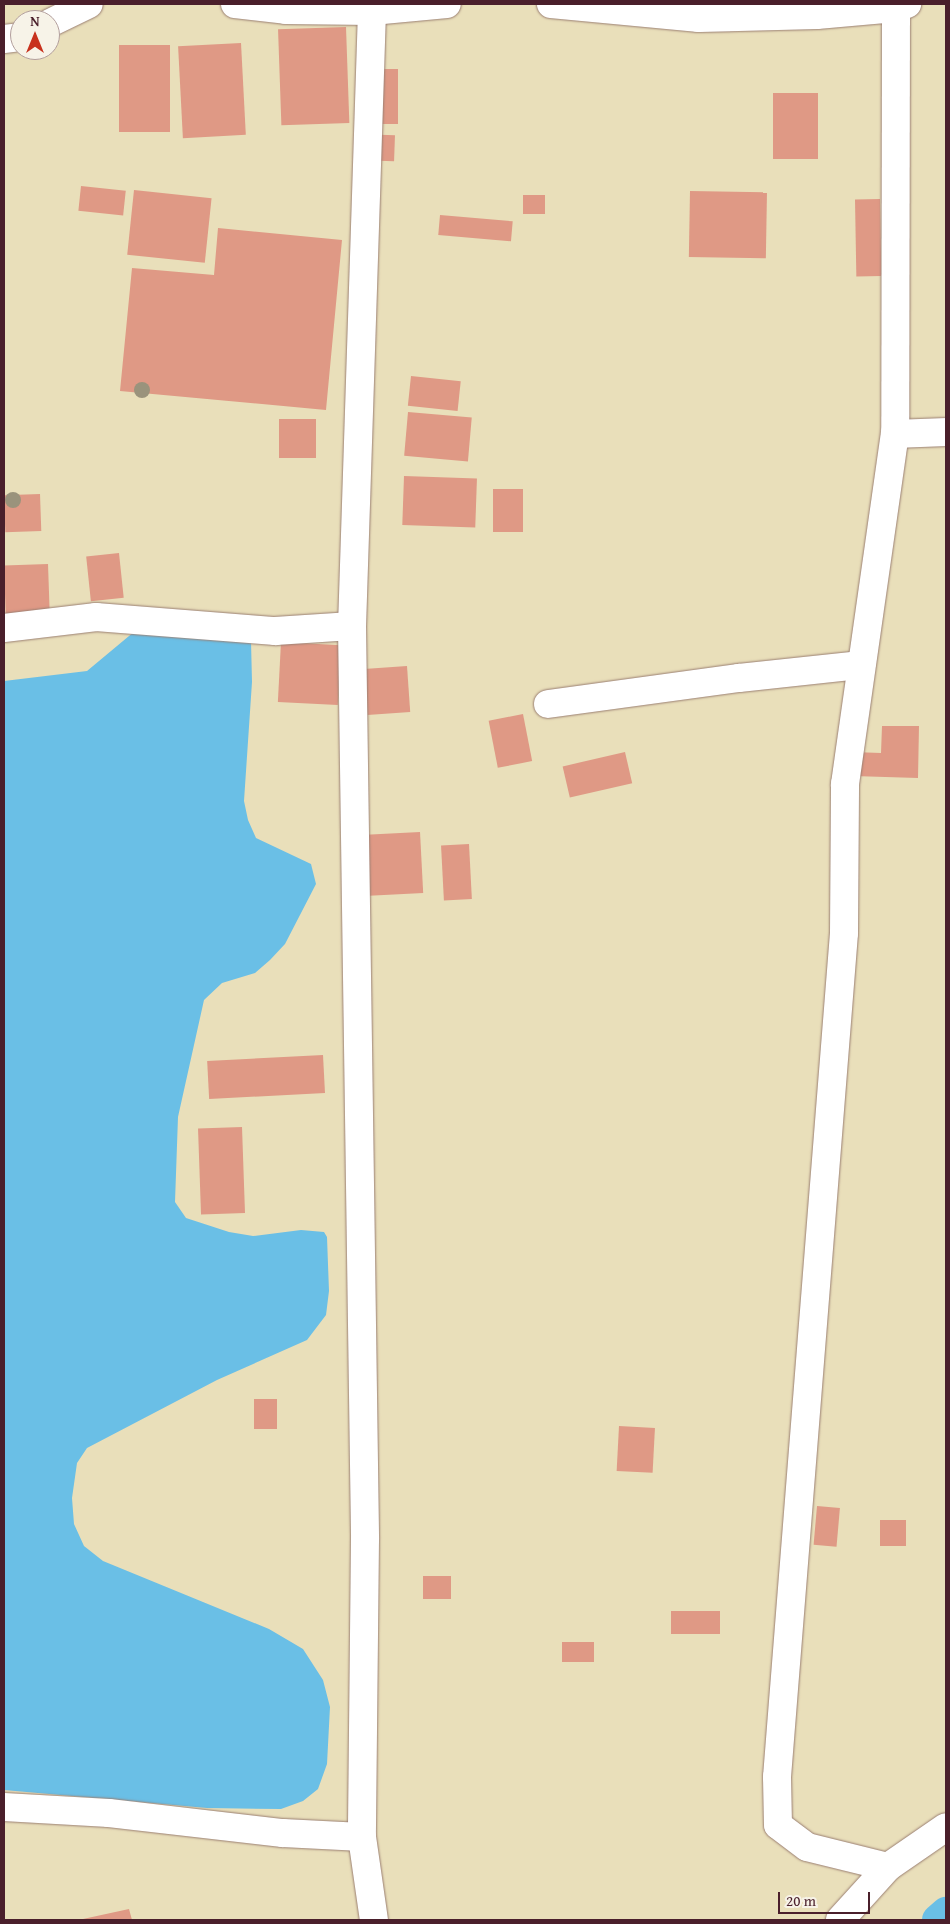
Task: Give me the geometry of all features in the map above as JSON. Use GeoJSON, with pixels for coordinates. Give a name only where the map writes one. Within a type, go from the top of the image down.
{"type":"FeatureCollection","features":[{"type":"Feature","properties":{"kind":"street"},"geometry":{"type":"LineString","coordinates":[[60,18],[89,4]]}},
{"type":"Feature","properties":{"kind":"street"},"geometry":{"type":"LineString","coordinates":[[235,4],[286,10],[372,11],[447,4]]}},
{"type":"Feature","properties":{"kind":"street"},"geometry":{"type":"LineString","coordinates":[[551,4],[699,18],[817,15],[902,6],[895,434],[845,784],[844,933],[778,1777],[778,1825],[807,1847],[888,1867]]}},
{"type":"Feature","properties":{"kind":"street"},"geometry":{"type":"LineString","coordinates":[[372,11],[352,626],[365,1539],[362,1837],[374,1920]]}},
{"type":"Feature","properties":{"kind":"street"},"geometry":{"type":"LineString","coordinates":[[895,434],[946,432]]}},
{"type":"Feature","properties":{"kind":"street"},"geometry":{"type":"LineString","coordinates":[[4,628],[96,618],[275,631],[352,626]]}},
{"type":"Feature","properties":{"kind":"street"},"geometry":{"type":"LineString","coordinates":[[548,704],[739,678],[861,665]]}},
{"type":"Feature","properties":{"kind":"street"},"geometry":{"type":"LineString","coordinates":[[4,1808],[109,1813],[283,1834],[362,1837]]}},
{"type":"Feature","properties":{"kind":"street"},"geometry":{"type":"LineString","coordinates":[[840,1920],[888,1867],[946,1828]]}},
{"type":"Feature","properties":{"kind":"water"},"geometry":{"type":"Polygon","coordinates":[[[135,631],[251,641],[252,682],[244,801],[248,820],[256,838],[311,864],[316,884],[285,944],[270,960],[255,973],[222,983],[204,1000],[178,1117],[175,1202],[186,1218],[229,1232],[253,1236],[301,1230],[324,1232],[327,1237],[329,1291],[326,1315],[307,1340],[217,1380],[87,1448],[77,1463],[72,1498],[74,1524],[84,1546],[103,1561],[269,1629],[303,1649],[323,1680],[330,1707],[327,1764],[318,1789],[303,1801],[281,1809],[207,1808],[4,1790],[4,681],[87,671],[135,631]]]}},
{"type":"Feature","properties":{"kind":"building"},"geometry":{"type":"Polygon","coordinates":[[[346,27],[349,123],[281,125],[278,29],[346,27]]]}},
{"type":"Feature","properties":{"kind":"building"},"geometry":{"type":"Polygon","coordinates":[[[241,43],[246,135],[183,138],[178,46],[241,43]]]}},
{"type":"Feature","properties":{"kind":"building"},"geometry":{"type":"Polygon","coordinates":[[[119,45],[170,45],[170,132],[119,132],[119,45]]]}},
{"type":"Feature","properties":{"kind":"building"},"geometry":{"type":"Polygon","coordinates":[[[360,69],[398,69],[398,124],[360,124],[360,69]]]}},
{"type":"Feature","properties":{"kind":"building"},"geometry":{"type":"Polygon","coordinates":[[[773,93],[818,93],[818,159],[773,159],[773,93]]]}},
{"type":"Feature","properties":{"kind":"building"},"geometry":{"type":"Polygon","coordinates":[[[358,134],[395,135],[394,161],[357,160],[358,134]]]}},
{"type":"Feature","properties":{"kind":"building"},"geometry":{"type":"Polygon","coordinates":[[[81,186],[126,191],[123,216],[78,211],[81,186]]]}},
{"type":"Feature","properties":{"kind":"building"},"geometry":{"type":"Polygon","coordinates":[[[134,190],[212,198],[205,263],[127,255],[134,190]]]}},
{"type":"Feature","properties":{"kind":"building"},"geometry":{"type":"Polygon","coordinates":[[[690,191],[767,192],[766,258],[689,257],[690,191]]]}},
{"type":"Feature","properties":{"kind":"building"},"geometry":{"type":"Polygon","coordinates":[[[523,195],[545,195],[545,214],[523,214],[523,195]]]}},
{"type":"Feature","properties":{"kind":"building"},"geometry":{"type":"Polygon","coordinates":[[[855,199],[880,199],[881,276],[856,276],[855,199]]]}},
{"type":"Feature","properties":{"kind":"building"},"geometry":{"type":"Polygon","coordinates":[[[440,215],[513,221],[511,241],[438,235],[440,215]]]}},
{"type":"Feature","properties":{"kind":"building"},"geometry":{"type":"Polygon","coordinates":[[[218,228],[342,240],[326,410],[120,391],[132,268],[214,275],[218,228]]]}},
{"type":"Feature","properties":{"kind":"building"},"geometry":{"type":"Polygon","coordinates":[[[411,376],[461,381],[458,411],[408,406],[411,376]]]}},
{"type":"Feature","properties":{"kind":"building"},"geometry":{"type":"Polygon","coordinates":[[[408,412],[472,418],[468,461],[404,456],[408,412]]]}},
{"type":"Feature","properties":{"kind":"building"},"geometry":{"type":"Polygon","coordinates":[[[279,419],[316,419],[316,458],[279,458],[279,419]]]}},
{"type":"Feature","properties":{"kind":"building"},"geometry":{"type":"Polygon","coordinates":[[[404,476],[477,479],[475,528],[402,525],[404,476]]]}},
{"type":"Feature","properties":{"kind":"building"},"geometry":{"type":"Polygon","coordinates":[[[493,489],[523,489],[523,532],[493,532],[493,489]]]}},
{"type":"Feature","properties":{"kind":"building"},"geometry":{"type":"Polygon","coordinates":[[[40,494],[41,531],[5,532],[4,495],[40,494]]]}},
{"type":"Feature","properties":{"kind":"building"},"geometry":{"type":"Polygon","coordinates":[[[119,553],[124,598],[91,601],[86,556],[119,553]]]}},
{"type":"Feature","properties":{"kind":"building"},"geometry":{"type":"Polygon","coordinates":[[[48,564],[50,613],[6,615],[4,566],[48,564]]]}},
{"type":"Feature","properties":{"kind":"building"},"geometry":{"type":"Polygon","coordinates":[[[281,642],[341,645],[338,705],[278,702],[281,642]]]}},
{"type":"Feature","properties":{"kind":"building"},"geometry":{"type":"Polygon","coordinates":[[[407,666],[410,712],[367,715],[364,669],[407,666]]]}},
{"type":"Feature","properties":{"kind":"building"},"geometry":{"type":"Polygon","coordinates":[[[523,714],[532,761],[498,768],[489,721],[523,714]]]}},
{"type":"Feature","properties":{"kind":"building"},"geometry":{"type":"Polygon","coordinates":[[[882,726],[919,726],[918,778],[853,776],[853,752],[881,753],[882,726]]]}},
{"type":"Feature","properties":{"kind":"building"},"geometry":{"type":"Polygon","coordinates":[[[625,752],[632,783],[570,798],[563,766],[625,752]]]}},
{"type":"Feature","properties":{"kind":"building"},"geometry":{"type":"Polygon","coordinates":[[[420,832],[423,893],[364,896],[361,835],[420,832]]]}},
{"type":"Feature","properties":{"kind":"building"},"geometry":{"type":"Polygon","coordinates":[[[469,844],[472,899],[444,900],[441,845],[469,844]]]}},
{"type":"Feature","properties":{"kind":"building"},"geometry":{"type":"Polygon","coordinates":[[[323,1055],[325,1093],[209,1099],[207,1061],[323,1055]]]}},
{"type":"Feature","properties":{"kind":"building"},"geometry":{"type":"Polygon","coordinates":[[[242,1127],[245,1213],[201,1214],[198,1129],[242,1127]]]}},
{"type":"Feature","properties":{"kind":"building"},"geometry":{"type":"Polygon","coordinates":[[[254,1399],[277,1399],[277,1429],[254,1429],[254,1399]]]}},
{"type":"Feature","properties":{"kind":"building"},"geometry":{"type":"Polygon","coordinates":[[[619,1426],[655,1428],[653,1473],[617,1471],[619,1426]]]}},
{"type":"Feature","properties":{"kind":"building"},"geometry":{"type":"Polygon","coordinates":[[[817,1506],[840,1508],[837,1547],[814,1545],[817,1506]]]}},
{"type":"Feature","properties":{"kind":"building"},"geometry":{"type":"Polygon","coordinates":[[[880,1520],[906,1520],[906,1546],[880,1546],[880,1520]]]}},
{"type":"Feature","properties":{"kind":"building"},"geometry":{"type":"Polygon","coordinates":[[[423,1576],[451,1576],[451,1599],[423,1599],[423,1576]]]}},
{"type":"Feature","properties":{"kind":"building"},"geometry":{"type":"Polygon","coordinates":[[[671,1611],[720,1611],[720,1634],[671,1634],[671,1611]]]}},
{"type":"Feature","properties":{"kind":"building"},"geometry":{"type":"Polygon","coordinates":[[[562,1642],[594,1642],[594,1662],[562,1662],[562,1642]]]}},
{"type":"Feature","properties":{"kind":"building"},"geometry":{"type":"Polygon","coordinates":[[[129,1909],[132,1920],[83,1920],[83,1919],[129,1909]]]}},
{"type":"Feature","properties":{"kind":"waterway"},"geometry":{"type":"LineString","coordinates":[[938,1920],[946,1913]]}}]}
